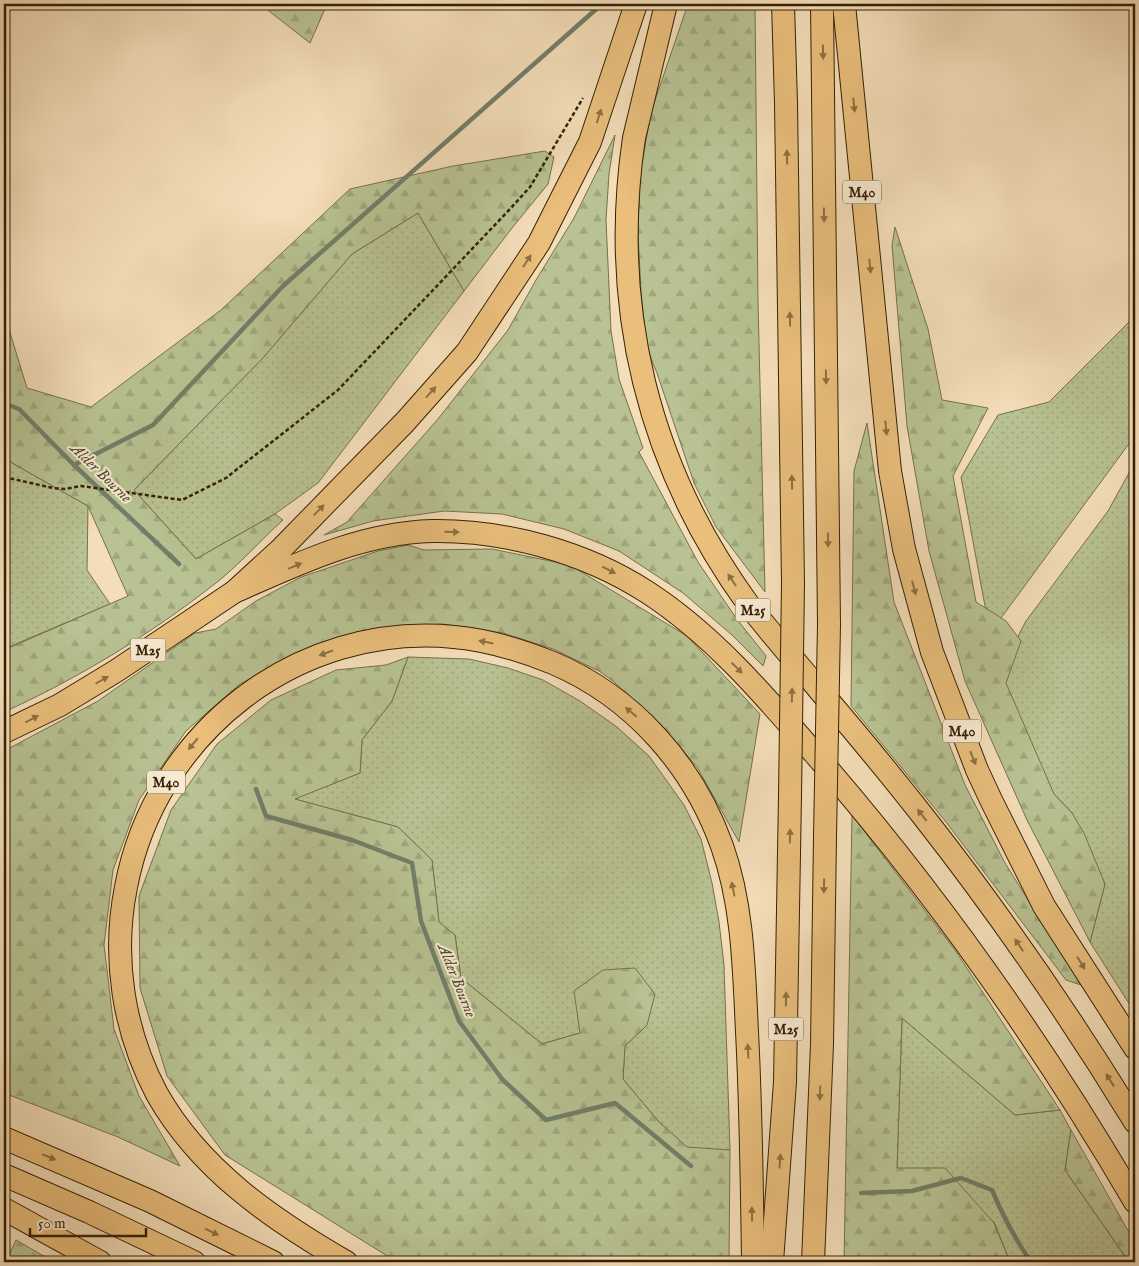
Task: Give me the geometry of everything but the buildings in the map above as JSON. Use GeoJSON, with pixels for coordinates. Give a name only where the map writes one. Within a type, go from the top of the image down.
{"type":"FeatureCollection","features":[{"type":"Feature","properties":{"kind":"highway","name":"M25"},"geometry":{"type":"LineString","coordinates":[[4,732],[60,705],[116,671],[234,592],[282,548],[405,422],[467,352],[539,243],[590,142],[636,4]]}},
{"type":"Feature","properties":{"kind":"highway","name":"M25"},"geometry":{"type":"LineString","coordinates":[[666,4],[631,156],[627,238],[629,290],[636,347],[656,428],[670,464],[711,548],[748,604],[866,745],[998,916],[1094,1055],[1135,1122]]}},
{"type":"Feature","properties":{"kind":"highway","name":"M25"},"geometry":{"type":"LineString","coordinates":[[772,1262],[785,1082],[793,583],[787,124],[783,4]]}},
{"type":"Feature","properties":{"kind":"highway","name":"M25"},"geometry":{"type":"LineString","coordinates":[[813,1262],[822,1044],[829,624],[822,4]]}},
{"type":"Feature","properties":{"kind":"highway","name":"M40"},"geometry":{"type":"LineString","coordinates":[[844,4],[890,472],[904,549],[932,652],[981,777],[1040,898],[1135,1048]]}},
{"type":"Feature","properties":{"kind":"highway","name":"M25"},"geometry":{"type":"LineString","coordinates":[[234,592],[309,559],[346,546],[401,534],[431,531],[476,534],[548,547],[600,566],[622,577],[658,600],[688,622],[764,695],[855,800],[974,954],[1044,1055],[1135,1202]]}},
{"type":"Feature","properties":{"kind":"highway","name":"M40"},"geometry":{"type":"LineString","coordinates":[[346,1262],[312,1242],[240,1192],[202,1156],[173,1119],[146,1072],[125,1006],[120,961],[122,909],[132,861],[149,813],[181,759],[216,720],[250,692],[280,674],[332,650],[392,638],[417,636],[459,638],[502,645],[556,664],[586,679],[622,704],[651,731],[680,763],[703,801],[726,860],[740,928],[746,993],[750,1092],[753,1262]]}},
{"type":"Feature","properties":{"kind":"highway"},"geometry":{"type":"LineString","coordinates":[[4,1138],[150,1201],[273,1262]]}},
{"type":"Feature","properties":{"kind":"highway"},"geometry":{"type":"LineString","coordinates":[[4,1175],[89,1212],[194,1262]]}},
{"type":"Feature","properties":{"kind":"highway"},"geometry":{"type":"LineString","coordinates":[[4,1209],[100,1262]]}},
{"type":"Feature","properties":{"kind":"path"},"geometry":{"type":"LineString","coordinates":[[4,477],[66,489],[83,486],[182,500],[226,478],[338,390],[530,187],[586,94]]}},
{"type":"Feature","properties":{"kind":"green space"},"geometry":{"type":"Polygon","coordinates":[[[260,4],[327,4],[310,43],[260,4]]]}},
{"type":"Feature","properties":{"kind":"green space"},"geometry":{"type":"Polygon","coordinates":[[[688,4],[755,4],[758,302],[765,592],[716,527],[694,483],[647,349],[641,292],[638,233],[640,175],[651,112],[688,4]]]}},
{"type":"Feature","properties":{"kind":"green space"},"geometry":{"type":"Polygon","coordinates":[[[615,135],[609,174],[606,220],[611,331],[619,379],[643,448],[639,452],[698,562],[736,618],[766,656],[763,666],[732,635],[683,593],[619,551],[564,529],[502,514],[444,511],[373,521],[324,535],[347,522],[438,419],[508,330],[574,218],[615,135]]]}},
{"type":"Feature","properties":{"kind":"green space"},"geometry":{"type":"Polygon","coordinates":[[[545,151],[554,157],[548,184],[464,291],[418,213],[352,254],[262,359],[134,490],[196,559],[275,514],[283,520],[225,576],[166,620],[87,670],[4,712],[4,650],[128,596],[88,506],[4,457],[4,313],[27,388],[91,407],[221,310],[350,189],[453,166],[545,151]]]}},
{"type":"Feature","properties":{"kind":"green space"},"geometry":{"type":"Polygon","coordinates":[[[418,213],[464,291],[318,483],[275,514],[196,559],[134,490],[262,359],[352,254],[418,213]]]}},
{"type":"Feature","properties":{"kind":"green space"},"geometry":{"type":"Polygon","coordinates":[[[895,227],[928,329],[942,400],[988,408],[953,476],[976,602],[1006,621],[1021,641],[1006,683],[1054,794],[1072,813],[1084,833],[1105,884],[1090,942],[1027,820],[965,681],[929,551],[907,426],[892,245],[895,227]]]}},
{"type":"Feature","properties":{"kind":"green space"},"geometry":{"type":"Polygon","coordinates":[[[1135,316],[1135,440],[1128,445],[990,633],[961,477],[998,415],[1049,402],[1135,316]]]}},
{"type":"Feature","properties":{"kind":"green space"},"geometry":{"type":"Polygon","coordinates":[[[867,423],[894,602],[965,785],[1005,863],[1081,985],[1066,980],[946,822],[851,706],[854,471],[867,423]]]}},
{"type":"Feature","properties":{"kind":"green space"},"geometry":{"type":"Polygon","coordinates":[[[4,457],[88,506],[87,570],[110,604],[4,649],[4,457]]]}},
{"type":"Feature","properties":{"kind":"green space"},"geometry":{"type":"Polygon","coordinates":[[[1135,462],[1135,702],[1130,708],[1135,713],[1135,1013],[1090,942],[1105,884],[1072,813],[1054,794],[992,686],[1026,621],[1108,511],[1135,462]]]}},
{"type":"Feature","properties":{"kind":"green space"},"geometry":{"type":"Polygon","coordinates":[[[408,545],[424,550],[492,549],[570,565],[687,636],[760,714],[739,842],[697,767],[660,724],[613,681],[599,671],[553,649],[503,633],[443,624],[381,628],[308,648],[240,684],[186,731],[139,800],[113,870],[104,945],[114,1029],[139,1096],[180,1166],[118,1137],[4,1093],[4,751],[98,701],[195,633],[216,629],[256,601],[301,577],[378,551],[408,545]]]}},
{"type":"Feature","properties":{"kind":"green space"},"geometry":{"type":"Polygon","coordinates":[[[408,657],[469,659],[508,668],[543,680],[580,701],[617,727],[649,756],[684,805],[701,839],[719,922],[724,965],[730,1150],[687,1148],[658,1121],[623,1079],[625,1046],[647,1025],[580,1033],[542,1044],[461,978],[455,935],[439,923],[432,860],[398,827],[294,799],[360,773],[362,740],[392,701],[408,657]]]}},
{"type":"Feature","properties":{"kind":"green space"},"geometry":{"type":"Polygon","coordinates":[[[408,657],[392,701],[362,740],[360,773],[295,799],[398,827],[432,860],[439,922],[455,935],[461,978],[542,1044],[580,1033],[574,991],[603,970],[635,968],[655,994],[647,1025],[625,1046],[623,1079],[658,1121],[687,1147],[730,1150],[729,1262],[397,1262],[225,1155],[167,1076],[140,988],[139,896],[171,810],[217,744],[271,700],[336,670],[386,665],[408,657]]]}},
{"type":"Feature","properties":{"kind":"green space"},"geometry":{"type":"Polygon","coordinates":[[[852,815],[955,950],[1060,1110],[1015,1115],[902,1018],[897,1168],[945,1168],[994,1223],[1010,1262],[844,1262],[852,815]]]}},
{"type":"Feature","properties":{"kind":"green space"},"geometry":{"type":"Polygon","coordinates":[[[902,1018],[1015,1115],[1060,1110],[1071,1130],[1065,1170],[1129,1262],[1010,1262],[994,1222],[897,1168],[902,1018]]]}},
{"type":"Feature","properties":{"kind":"green space"},"geometry":{"type":"Polygon","coordinates":[[[1071,1130],[1135,1243],[1135,1262],[1129,1262],[1065,1170],[1071,1130]]]}},
{"type":"Feature","properties":{"kind":"green space"},"geometry":{"type":"Polygon","coordinates":[[[16,1240],[54,1262],[6,1262],[16,1240]]]}},
{"type":"Feature","properties":{"kind":"waterway"},"geometry":{"type":"LineString","coordinates":[[74,465],[153,425],[283,286],[602,4]]}},
{"type":"Feature","properties":{"kind":"waterway","name":"Alder Bourne"},"geometry":{"type":"LineString","coordinates":[[4,403],[19,409],[74,465],[179,564]]}},
{"type":"Feature","properties":{"kind":"waterway","name":"Alder Bourne"},"geometry":{"type":"LineString","coordinates":[[256,789],[266,816],[352,840],[412,863],[421,921],[459,1021],[502,1079],[546,1120],[615,1103],[691,1166]]}},
{"type":"Feature","properties":{"kind":"waterway","name":"Alder Bourne"},"geometry":{"type":"LineString","coordinates":[[861,1193],[912,1191],[961,1178],[992,1190],[1000,1209],[1031,1262]]}}]}
